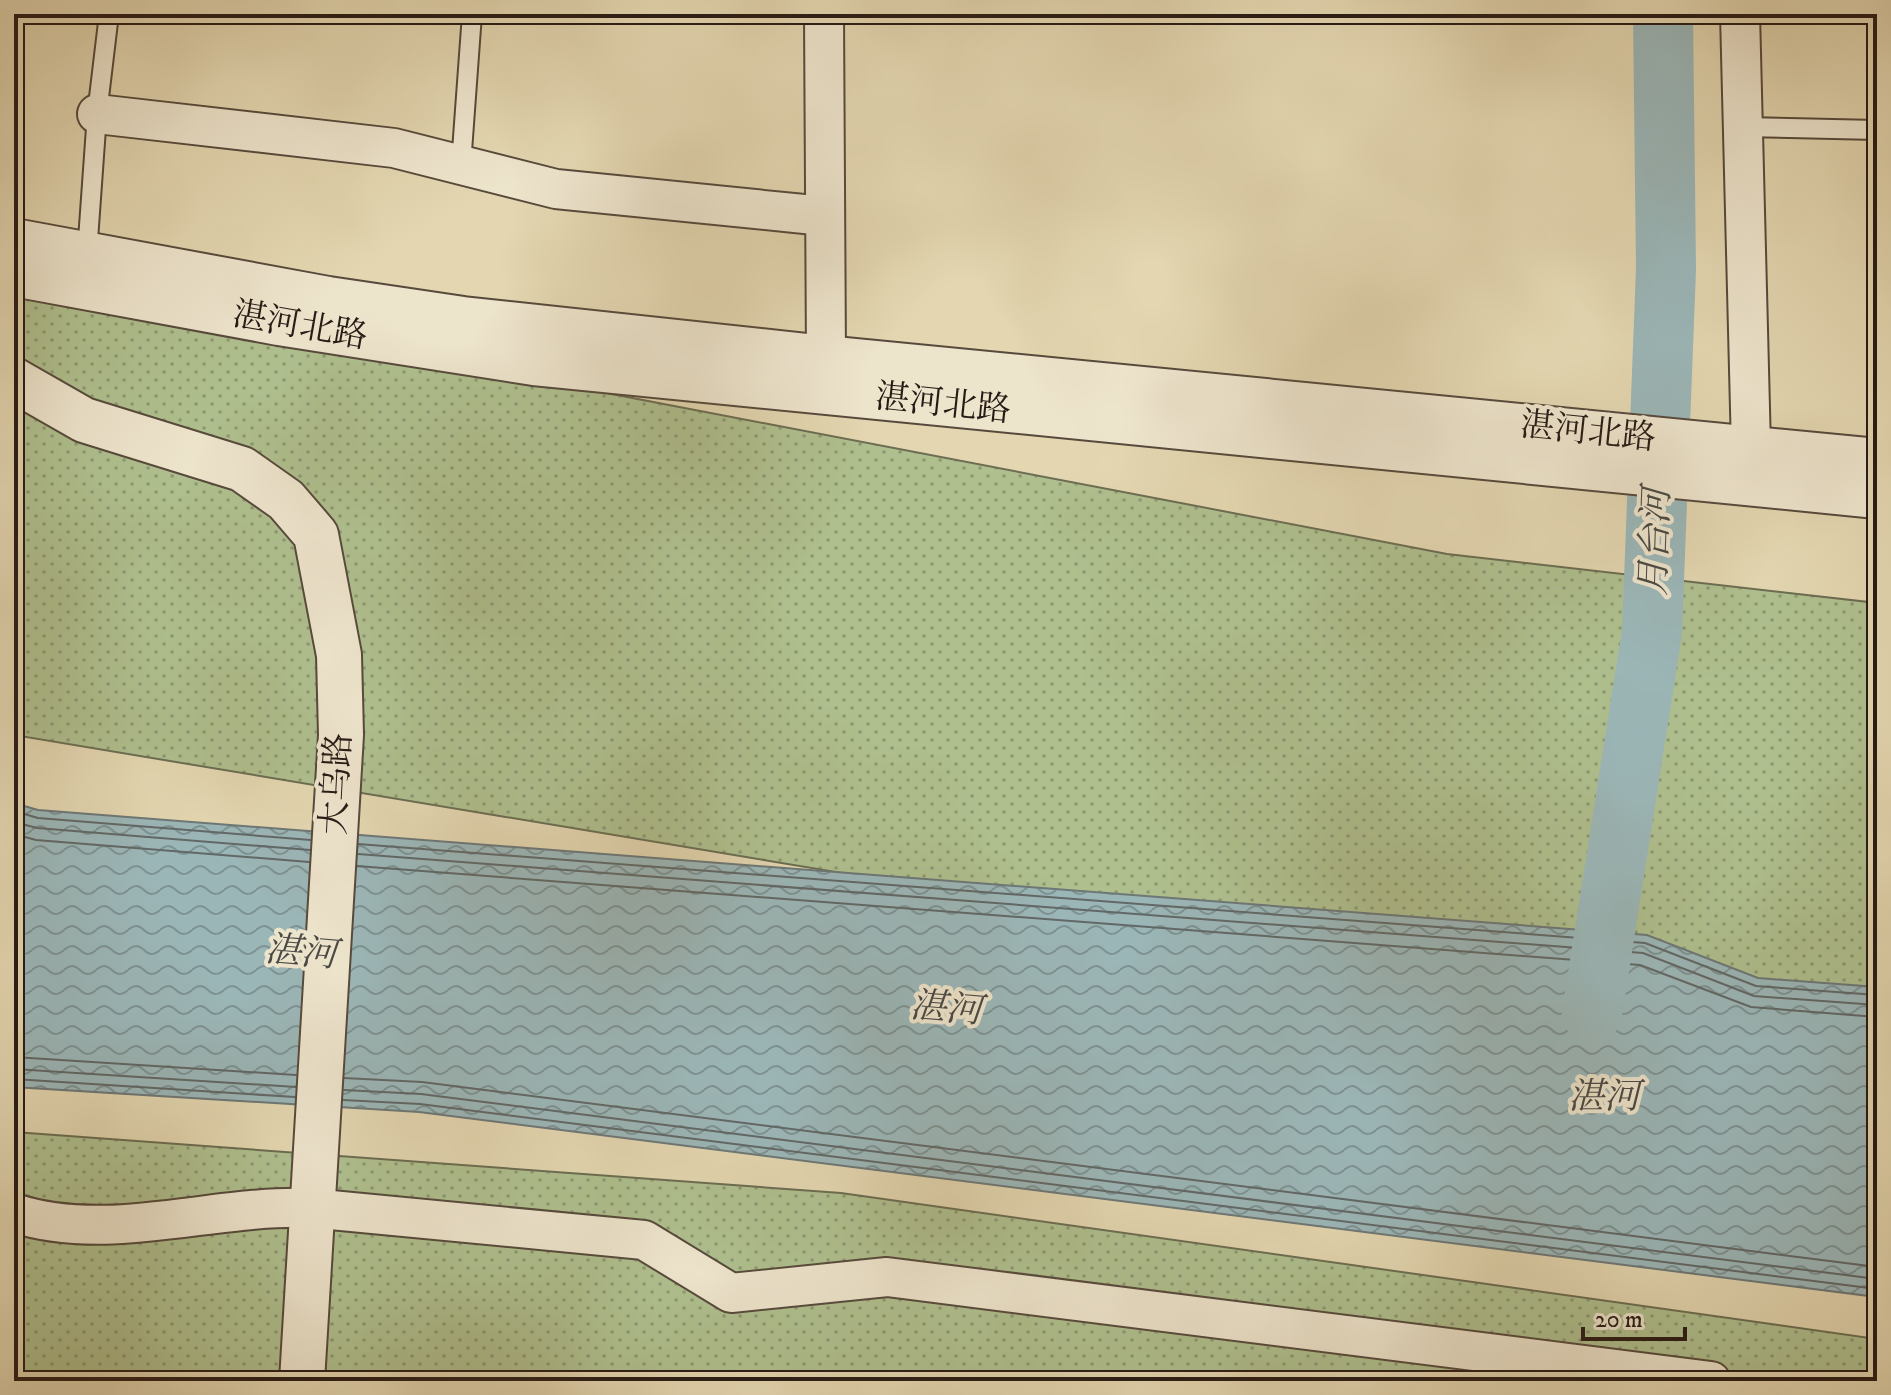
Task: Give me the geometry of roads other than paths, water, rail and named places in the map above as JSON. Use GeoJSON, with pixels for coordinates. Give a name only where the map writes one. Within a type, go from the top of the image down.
{"type":"FeatureCollection","features":[{"type":"Feature","properties":{"kind":"street"},"geometry":{"type":"LineString","coordinates":[[824,14],[826,358]]}},
{"type":"Feature","properties":{"kind":"street"},"geometry":{"type":"LineString","coordinates":[[1740,14],[1743,127],[1741,459]]}},
{"type":"Feature","properties":{"kind":"street"},"geometry":{"type":"LineString","coordinates":[[97,114],[394,148],[556,189],[824,216]]}},
{"type":"Feature","properties":{"kind":"street","name":"湛河北路"},"geometry":{"type":"LineString","coordinates":[[14,241],[328,299],[463,319],[826,358],[1579,449]]}},
{"type":"Feature","properties":{"kind":"street","name":"湛河北路"},"geometry":{"type":"LineString","coordinates":[[14,274],[496,359],[1579,449],[1741,459],[1877,461]]}},
{"type":"Feature","properties":{"kind":"street","name":"大乌路"},"geometry":{"type":"LineString","coordinates":[[14,380],[84,420],[242,469],[286,500],[316,535],[339,655],[341,735],[310,1208],[302,1381]]}},
{"type":"Feature","properties":{"kind":"street","name":"湛河北路"},"geometry":{"type":"LineString","coordinates":[[1741,459],[1877,496]]}},
{"type":"Feature","properties":{"kind":"street"},"geometry":{"type":"LineString","coordinates":[[14,1213],[45,1223],[161,1222],[263,1206],[310,1208],[644,1240],[731,1293],[887,1277],[1711,1381]]}},
{"type":"Feature","properties":{"kind":"lane"},"geometry":{"type":"LineString","coordinates":[[87,254],[97,114],[109,14]]}},
{"type":"Feature","properties":{"kind":"lane"},"geometry":{"type":"LineString","coordinates":[[461,165],[472,14]]}},
{"type":"Feature","properties":{"kind":"lane"},"geometry":{"type":"LineString","coordinates":[[1743,127],[1877,130]]}},
{"type":"Feature","properties":{"kind":"water","name":"湛河"},"geometry":{"type":"Polygon","coordinates":[[[14,803],[38,810],[1647,935],[1758,978],[1877,987],[1877,1297],[419,1112],[14,1087],[14,803]]]}},
{"type":"Feature","properties":{"kind":"waterway","name":"月台河"},"geometry":{"type":"LineString","coordinates":[[1592,1013],[1652,632],[1666,269],[1663,14]]}}]}
